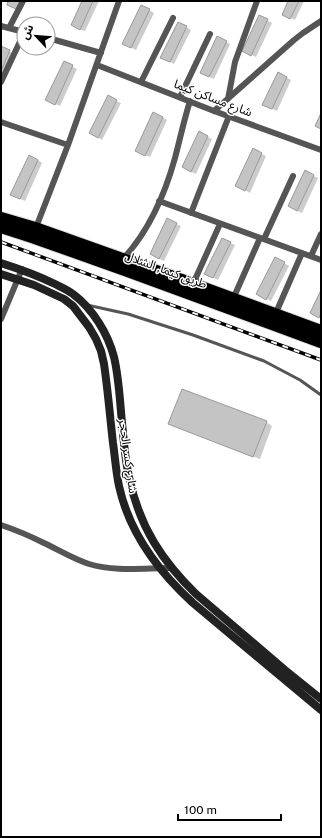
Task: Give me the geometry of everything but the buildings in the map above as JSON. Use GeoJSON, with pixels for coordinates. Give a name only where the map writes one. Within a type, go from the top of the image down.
{"type":"FeatureCollection","features":[{"type":"Feature","properties":{"kind":"highway","name":"طريق كيما, الشلال"},"geometry":{"type":"LineString","coordinates":[[1,218],[125,270],[321,342]]}},
{"type":"Feature","properties":{"kind":"highway","name":"طريق كيما, الشلال"},"geometry":{"type":"LineString","coordinates":[[1,227],[34,232],[123,259],[321,331]]}},
{"type":"Feature","properties":{"kind":"main road","name":"شارع كسر الحجر"},"geometry":{"type":"LineString","coordinates":[[1,263],[22,269],[65,289],[84,304],[94,316],[109,343],[114,358],[129,479],[134,499],[151,538],[172,568],[196,594],[321,710]]}},
{"type":"Feature","properties":{"kind":"main road","name":"شارع كسر الحجر"},"geometry":{"type":"LineString","coordinates":[[1,274],[34,285],[64,299],[73,306],[89,327],[96,339],[104,364],[119,486],[124,506],[132,525],[142,543],[160,568],[181,592],[248,643]]}},
{"type":"Feature","properties":{"kind":"main road"},"geometry":{"type":"LineString","coordinates":[[73,306],[84,304]]}},
{"type":"Feature","properties":{"kind":"main road","name":"شارع كسر الحجر"},"geometry":{"type":"LineString","coordinates":[[282,673],[321,699]]}},
{"type":"Feature","properties":{"kind":"street"},"geometry":{"type":"LineString","coordinates":[[9,28],[23,1]]}},
{"type":"Feature","properties":{"kind":"street"},"geometry":{"type":"LineString","coordinates":[[34,232],[68,145],[119,1]]}},
{"type":"Feature","properties":{"kind":"street"},"geometry":{"type":"LineString","coordinates":[[228,99],[235,62],[257,1]]}},
{"type":"Feature","properties":{"kind":"street"},"geometry":{"type":"LineString","coordinates":[[141,82],[173,18]]}},
{"type":"Feature","properties":{"kind":"street"},"geometry":{"type":"LineString","coordinates":[[214,111],[294,40],[321,21]]}},
{"type":"Feature","properties":{"kind":"street"},"geometry":{"type":"LineString","coordinates":[[1,26],[16,30]]}},
{"type":"Feature","properties":{"kind":"street"},"geometry":{"type":"LineString","coordinates":[[180,97],[210,34]]}},
{"type":"Feature","properties":{"kind":"street"},"geometry":{"type":"LineString","coordinates":[[56,40],[101,53]]}},
{"type":"Feature","properties":{"kind":"street"},"geometry":{"type":"LineString","coordinates":[[1,82],[16,49]]}},
{"type":"Feature","properties":{"kind":"street","name":"شارع مساكن كيما"},"geometry":{"type":"LineString","coordinates":[[97,65],[214,111],[321,150]]}},
{"type":"Feature","properties":{"kind":"street"},"geometry":{"type":"LineString","coordinates":[[123,259],[133,248],[143,232],[159,201],[175,159],[190,101]]}},
{"type":"Feature","properties":{"kind":"street"},"geometry":{"type":"LineString","coordinates":[[191,213],[229,116]]}},
{"type":"Feature","properties":{"kind":"street"},"geometry":{"type":"LineString","coordinates":[[1,122],[68,145]]}},
{"type":"Feature","properties":{"kind":"street"},"geometry":{"type":"LineString","coordinates":[[233,299],[293,176]]}},
{"type":"Feature","properties":{"kind":"street"},"geometry":{"type":"LineString","coordinates":[[159,201],[321,260]]}},
{"type":"Feature","properties":{"kind":"street"},"geometry":{"type":"LineString","coordinates":[[193,284],[220,224]]}},
{"type":"Feature","properties":{"kind":"street"},"geometry":{"type":"LineString","coordinates":[[311,256],[321,234]]}},
{"type":"Feature","properties":{"kind":"street"},"geometry":{"type":"LineString","coordinates":[[275,314],[302,253]]}},
{"type":"Feature","properties":{"kind":"street"},"geometry":{"type":"LineString","coordinates":[[1,319],[22,269]]}},
{"type":"Feature","properties":{"kind":"street"},"geometry":{"type":"LineString","coordinates":[[1,525],[26,535],[76,560],[90,564],[118,568],[172,568]]}},
{"type":"Feature","properties":{"kind":"lane"},"geometry":{"type":"LineString","coordinates":[[84,304],[128,314],[194,335],[264,361],[300,380],[321,395]]}},
{"type":"Feature","properties":{"kind":"railway"},"geometry":{"type":"LineString","coordinates":[[1,242],[321,360]]}}]}
